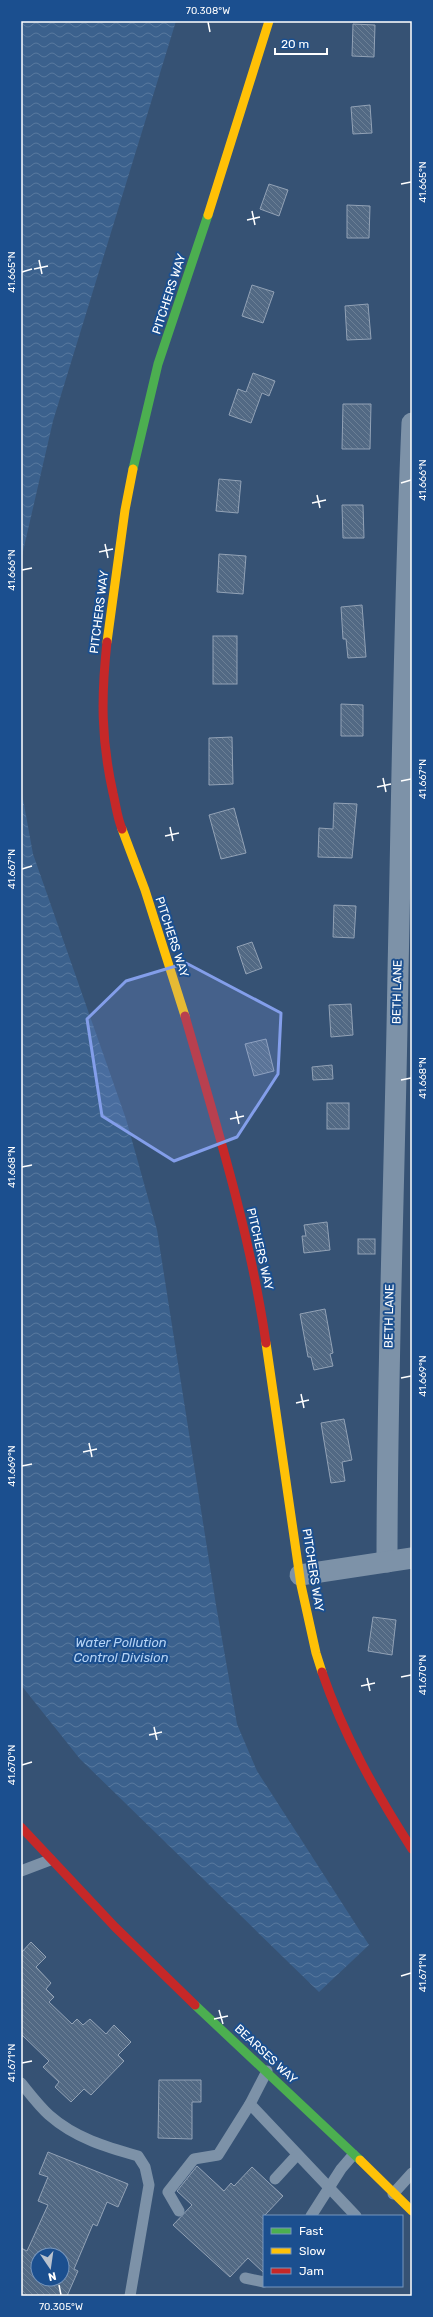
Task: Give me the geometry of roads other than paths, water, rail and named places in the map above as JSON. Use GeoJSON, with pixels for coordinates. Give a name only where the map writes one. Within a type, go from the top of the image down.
{"type":"FeatureCollection","features":[{"type":"Feature","properties":{"kind":"main road","name":"PITCHERS WAY"},"geometry":{"type":"LineString","coordinates":[[269,21],[217,188],[158,364],[139,437],[125,510],[108,626],[102,702],[106,762],[120,824],[145,890],[184,1011],[236,1196],[250,1254],[261,1307],[300,1576],[311,1632],[329,1692],[354,1752],[384,1807],[412,1850]]}},
{"type":"Feature","properties":{"kind":"main road","name":"BEARSES WAY"},"geometry":{"type":"LineString","coordinates":[[21,1827],[50,1860],[180,1991],[267,2071],[412,2211]]}},
{"type":"Feature","properties":{"kind":"street","name":"BETH LANE"},"geometry":{"type":"LineString","coordinates":[[387,1562],[387,1402],[398,972],[399,824],[412,423]]}},
{"type":"Feature","properties":{"kind":"street"},"geometry":{"type":"LineString","coordinates":[[300,1576],[412,1558]]}},
{"type":"Feature","properties":{"kind":"lane"},"geometry":{"type":"LineString","coordinates":[[21,1872],[50,1860]]}},
{"type":"Feature","properties":{"kind":"lane"},"geometry":{"type":"LineString","coordinates":[[178,2212],[168,2192],[194,2159],[218,2155],[250,2104],[267,2071]]}},
{"type":"Feature","properties":{"kind":"lane"},"geometry":{"type":"LineString","coordinates":[[21,2083],[49,2115],[65,2127],[96,2144],[138,2156],[144,2167],[149,2185],[130,2296]]}},
{"type":"Feature","properties":{"kind":"lane"},"geometry":{"type":"LineString","coordinates":[[250,2104],[355,2215]]}},
{"type":"Feature","properties":{"kind":"lane"},"geometry":{"type":"LineString","coordinates":[[275,2179],[297,2155]]}},
{"type":"Feature","properties":{"kind":"lane"},"geometry":{"type":"LineString","coordinates":[[312,2215],[353,2155]]}},
{"type":"Feature","properties":{"kind":"lane"},"geometry":{"type":"LineString","coordinates":[[393,2194],[412,2173]]}},
{"type":"Feature","properties":{"kind":"lane"},"geometry":{"type":"LineString","coordinates":[[245,2278],[263,2282]]}},
{"type":"Feature","properties":{"kind":"water"},"geometry":{"type":"Polygon","coordinates":[[[21,21],[176,21],[53,421],[21,560],[21,21]]]}},
{"type":"Feature","properties":{"kind":"water","name":"Water Pollution Control Division"},"geometry":{"type":"Polygon","coordinates":[[[21,788],[33,854],[126,1119],[157,1230],[216,1605],[237,1724],[257,1771],[369,1945],[319,1992],[80,1759],[21,1685],[21,788]]]}}]}
